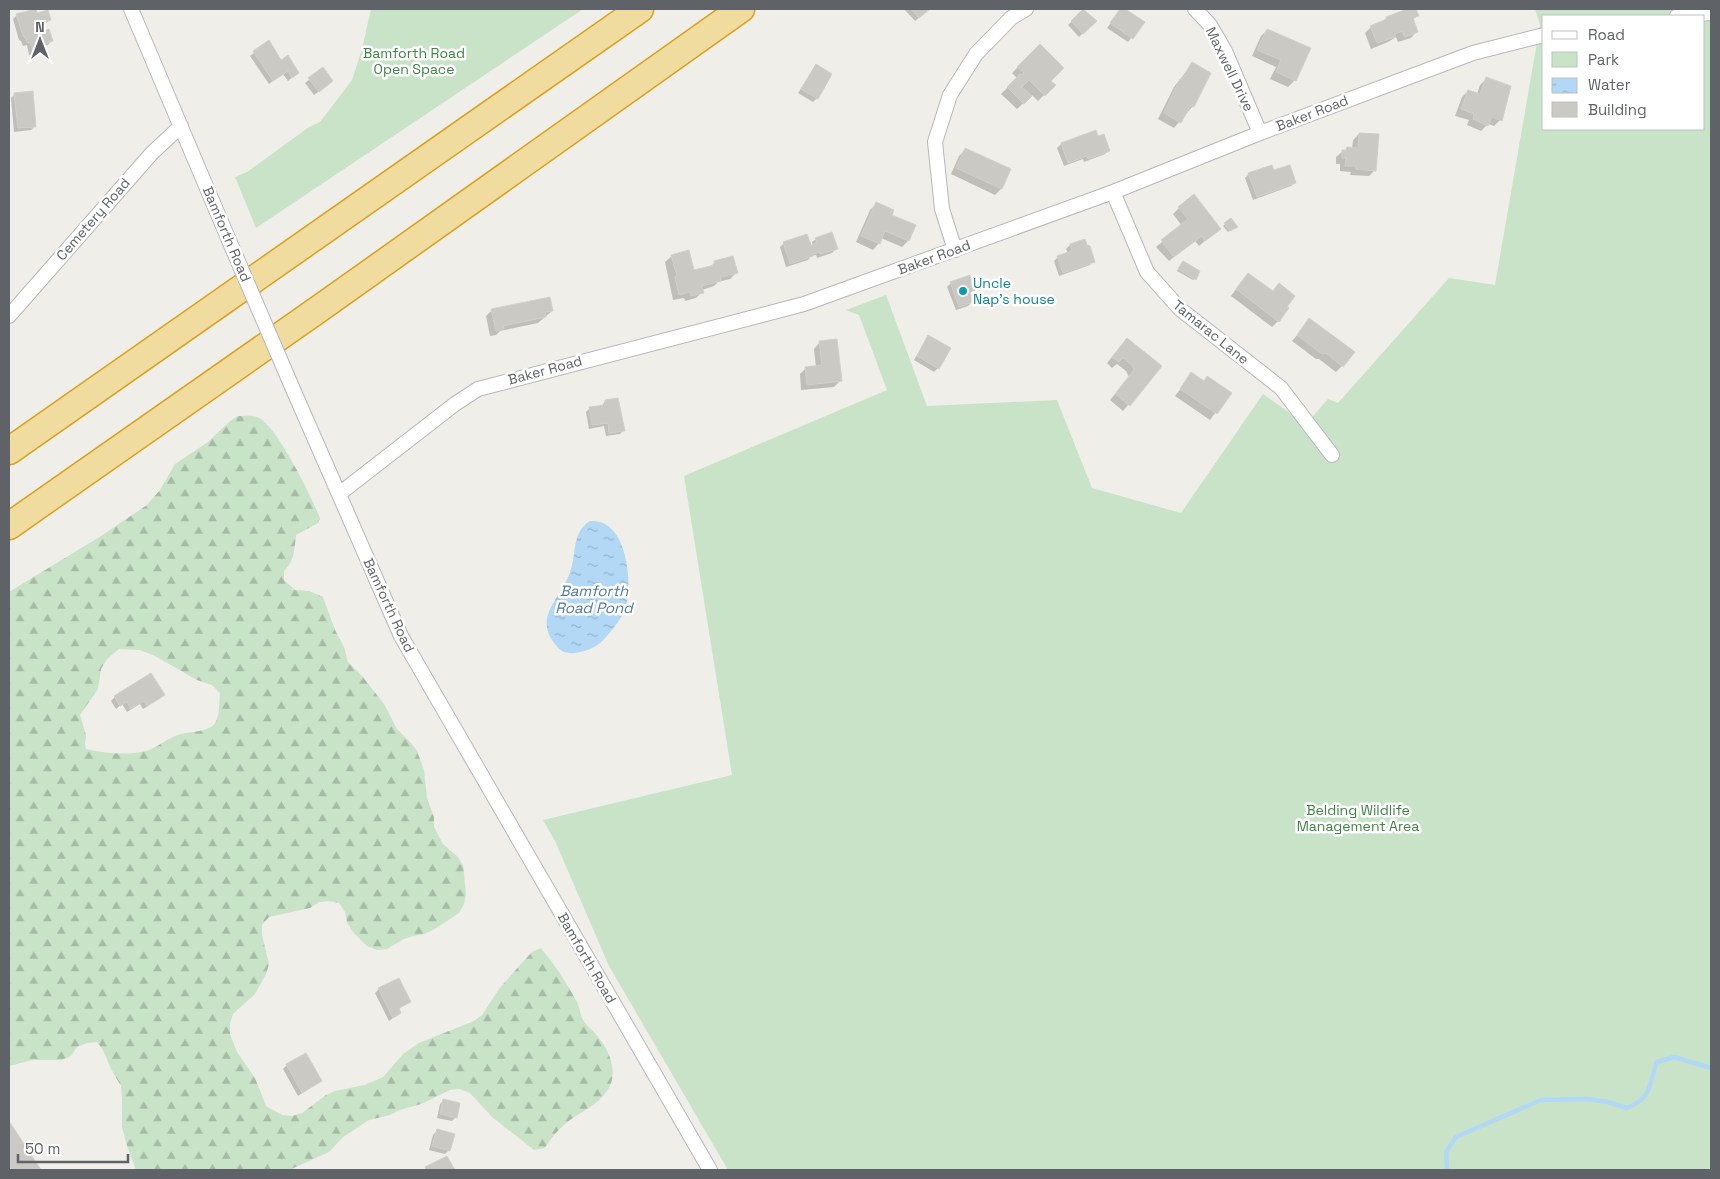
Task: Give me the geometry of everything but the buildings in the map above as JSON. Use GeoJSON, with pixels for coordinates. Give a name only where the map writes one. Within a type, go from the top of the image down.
{"type":"FeatureCollection","features":[{"type":"Feature","properties":{"kind":"highway"},"geometry":{"type":"LineString","coordinates":[[9,451],[640,9]]}},
{"type":"Feature","properties":{"kind":"highway"},"geometry":{"type":"LineString","coordinates":[[9,526],[741,9]]}},
{"type":"Feature","properties":{"kind":"street","name":"Bamforth Road"},"geometry":{"type":"LineString","coordinates":[[131,9],[292,387],[401,636],[710,1170]]}},
{"type":"Feature","properties":{"kind":"street"},"geometry":{"type":"LineString","coordinates":[[955,250],[942,209],[935,142],[950,95],[976,54],[1010,18],[1026,9]]}},
{"type":"Feature","properties":{"kind":"street","name":"Maxwell Drive"},"geometry":{"type":"LineString","coordinates":[[1195,9],[1210,25],[1224,51],[1260,133]]}},
{"type":"Feature","properties":{"kind":"street"},"geometry":{"type":"LineString","coordinates":[[1688,15],[1711,13]]}},
{"type":"Feature","properties":{"kind":"street","name":"Baker Road"},"geometry":{"type":"LineString","coordinates":[[339,494],[455,404],[478,389],[804,304],[1113,192],[1260,133],[1473,53],[1542,36]]}},
{"type":"Feature","properties":{"kind":"street","name":"Cemetery Road"},"geometry":{"type":"LineString","coordinates":[[9,316],[152,153],[181,126]]}},
{"type":"Feature","properties":{"kind":"street","name":"Tamarac Lane"},"geometry":{"type":"LineString","coordinates":[[1113,192],[1147,272],[1180,309],[1281,388],[1332,455]]}},
{"type":"Feature","properties":{"kind":"green space","name":"Bamforth Road Open Space"},"geometry":{"type":"Polygon","coordinates":[[[371,9],[583,9],[256,228],[235,177],[247,172],[309,127],[320,122],[352,80],[362,49],[371,9]]]}},
{"type":"Feature","properties":{"kind":"green space","name":"Belding Wildlife Management Area"},"geometry":{"type":"Polygon","coordinates":[[[1535,9],[1711,9],[1711,1170],[728,1170],[609,966],[555,841],[543,820],[732,775],[684,476],[887,390],[859,315],[846,310],[886,295],[927,406],[1057,400],[1092,488],[1181,513],[1263,394],[1306,424],[1328,399],[1338,403],[1449,278],[1495,285],[1540,25],[1535,9]]]}},
{"type":"Feature","properties":{"kind":"green space"},"geometry":{"type":"Polygon","coordinates":[[[238,416],[250,416],[257,417],[265,422],[274,432],[293,462],[320,518],[318,523],[296,535],[290,563],[284,571],[284,580],[295,590],[309,591],[323,597],[335,630],[344,647],[348,662],[362,676],[384,704],[397,729],[417,751],[424,770],[427,798],[434,817],[434,827],[443,844],[458,857],[463,865],[466,894],[464,904],[459,913],[433,930],[404,939],[387,949],[377,950],[367,946],[352,931],[347,922],[345,912],[339,903],[319,902],[310,908],[269,917],[262,925],[262,935],[269,964],[266,974],[255,994],[233,1014],[230,1024],[230,1034],[237,1052],[255,1078],[266,1106],[282,1115],[292,1116],[302,1113],[326,1095],[335,1091],[365,1085],[383,1077],[403,1054],[419,1043],[474,1021],[482,1015],[499,989],[519,966],[532,952],[541,948],[569,988],[586,1025],[607,1050],[613,1070],[611,1084],[603,1096],[565,1124],[545,1148],[534,1150],[492,1117],[470,1093],[460,1089],[450,1090],[421,1104],[369,1120],[343,1137],[329,1152],[289,1170],[136,1170],[122,1127],[121,1086],[97,1042],[77,1047],[71,1056],[62,1060],[32,1060],[9,1066],[9,592],[101,536],[147,505],[160,490],[175,464],[208,442],[238,416]],[[119,649],[107,659],[101,669],[98,689],[80,715],[86,735],[86,749],[119,754],[136,753],[155,747],[174,736],[208,729],[217,720],[220,693],[212,685],[197,680],[155,656],[140,650],[119,649]]]}},
{"type":"Feature","properties":{"kind":"water","name":"Bamforth Road Pond"},"geometry":{"type":"Polygon","coordinates":[[[590,521],[602,523],[612,530],[619,540],[627,568],[628,596],[626,607],[621,617],[604,639],[588,650],[569,653],[559,648],[549,634],[548,615],[570,572],[577,538],[584,526],[590,521]]]}},
{"type":"Feature","properties":{"kind":"waterway"},"geometry":{"type":"LineString","coordinates":[[1447,1170],[1446,1152],[1456,1137],[1541,1100],[1588,1099],[1608,1102],[1627,1108],[1646,1095],[1657,1062],[1674,1057],[1711,1068]]}},
{"type":"Feature","properties":{"kind":"place","name":"Uncle Nap's house"},"geometry":{"type":"Point","coordinates":[963,291]}}]}
